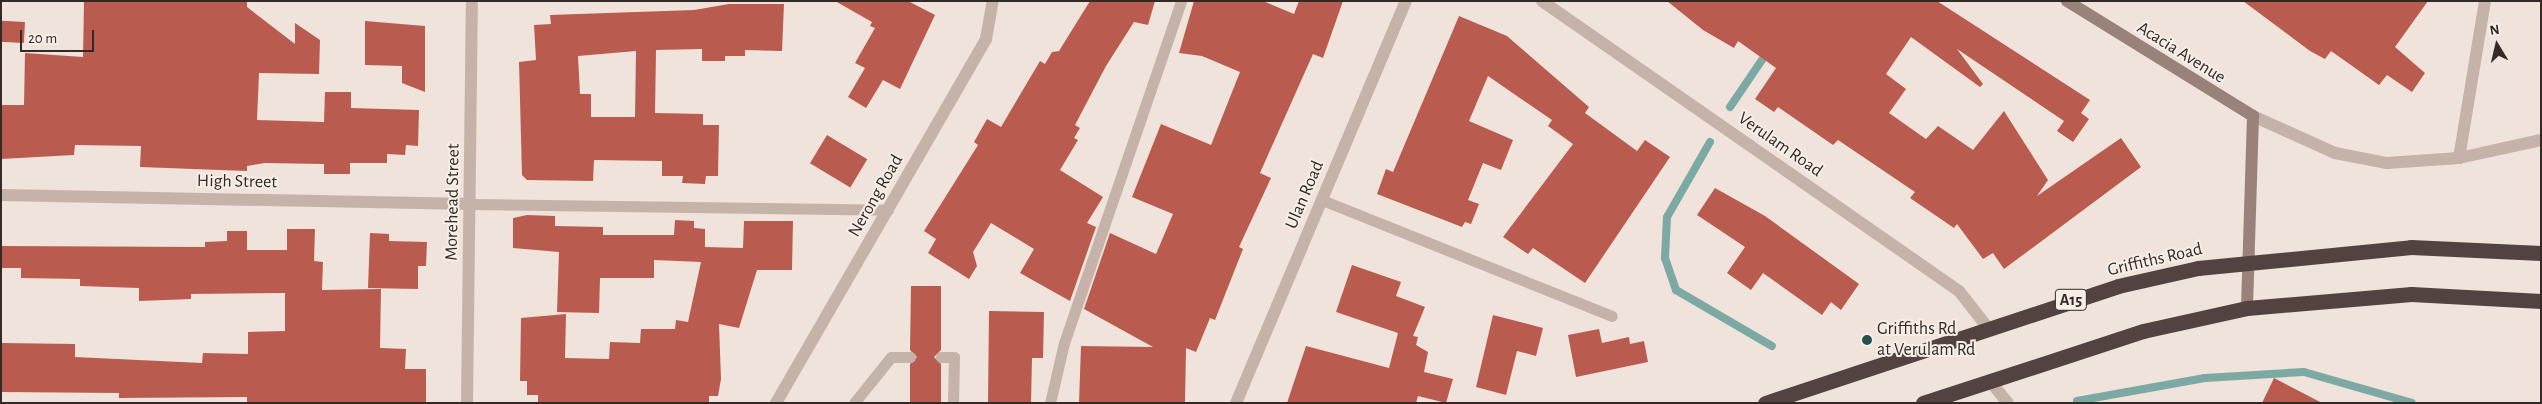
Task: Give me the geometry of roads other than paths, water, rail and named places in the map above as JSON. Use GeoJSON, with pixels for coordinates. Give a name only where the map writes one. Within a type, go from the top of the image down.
{"type":"FeatureCollection","features":[{"type":"Feature","properties":{"kind":"highway","name":"Griffiths Road"},"geometry":{"type":"LineString","coordinates":[[1765,403],[2118,286],[2245,260],[2411,246],[2541,253]]}},
{"type":"Feature","properties":{"kind":"highway"},"geometry":{"type":"LineString","coordinates":[[1924,403],[2143,331],[2247,308],[2411,294],[2541,301]]}},
{"type":"Feature","properties":{"kind":"street","name":"Morehead Street"},"geometry":{"type":"LineString","coordinates":[[467,403],[472,204],[472,1]]}},
{"type":"Feature","properties":{"kind":"street","name":"Nerong Road"},"geometry":{"type":"LineString","coordinates":[[776,403],[986,39],[993,1]]}},
{"type":"Feature","properties":{"kind":"street","name":"Ulan Road"},"geometry":{"type":"LineString","coordinates":[[1236,403],[1406,1]]}},
{"type":"Feature","properties":{"kind":"street","name":"Verulam Road"},"geometry":{"type":"LineString","coordinates":[[1542,1],[1958,291],[1988,328]]}},
{"type":"Feature","properties":{"kind":"street","name":"Acacia Avenue"},"geometry":{"type":"LineString","coordinates":[[2067,1],[2252,116],[2316,146],[2362,160],[2412,164],[2459,158],[2541,140]]}},
{"type":"Feature","properties":{"kind":"street"},"geometry":{"type":"LineString","coordinates":[[2459,158],[2485,1]]}},
{"type":"Feature","properties":{"kind":"street"},"geometry":{"type":"LineString","coordinates":[[2247,308],[2245,260],[2252,116]]}},
{"type":"Feature","properties":{"kind":"street","name":"High Street"},"geometry":{"type":"LineString","coordinates":[[1,195],[472,204]]}},
{"type":"Feature","properties":{"kind":"street"},"geometry":{"type":"LineString","coordinates":[[1990,381],[2008,403]]}},
{"type":"Feature","properties":{"kind":"lane"},"geometry":{"type":"LineString","coordinates":[[1050,403],[1064,343],[1181,1]]}},
{"type":"Feature","properties":{"kind":"lane"},"geometry":{"type":"LineString","coordinates":[[1322,200],[1612,316]]}},
{"type":"Feature","properties":{"kind":"lane"},"geometry":{"type":"LineString","coordinates":[[472,204],[888,210]]}},
{"type":"Feature","properties":{"kind":"lane"},"geometry":{"type":"LineString","coordinates":[[854,403],[891,357],[910,357]]}},
{"type":"Feature","properties":{"kind":"lane"},"geometry":{"type":"LineString","coordinates":[[941,357],[954,357],[953,403]]}},
{"type":"Feature","properties":{"kind":"waterway"},"geometry":{"type":"LineString","coordinates":[[1730,107],[1768,51]]}},
{"type":"Feature","properties":{"kind":"waterway"},"geometry":{"type":"LineString","coordinates":[[1710,142],[1667,217],[1665,258],[1676,290],[1772,346]]}},
{"type":"Feature","properties":{"kind":"waterway"},"geometry":{"type":"LineString","coordinates":[[2077,401],[2205,378],[2304,372],[2412,403]]}},
{"type":"Feature","properties":{"kind":"place","name":"Griffiths Rd at Verulam Rd"},"geometry":{"type":"Point","coordinates":[1867,340]}}]}
